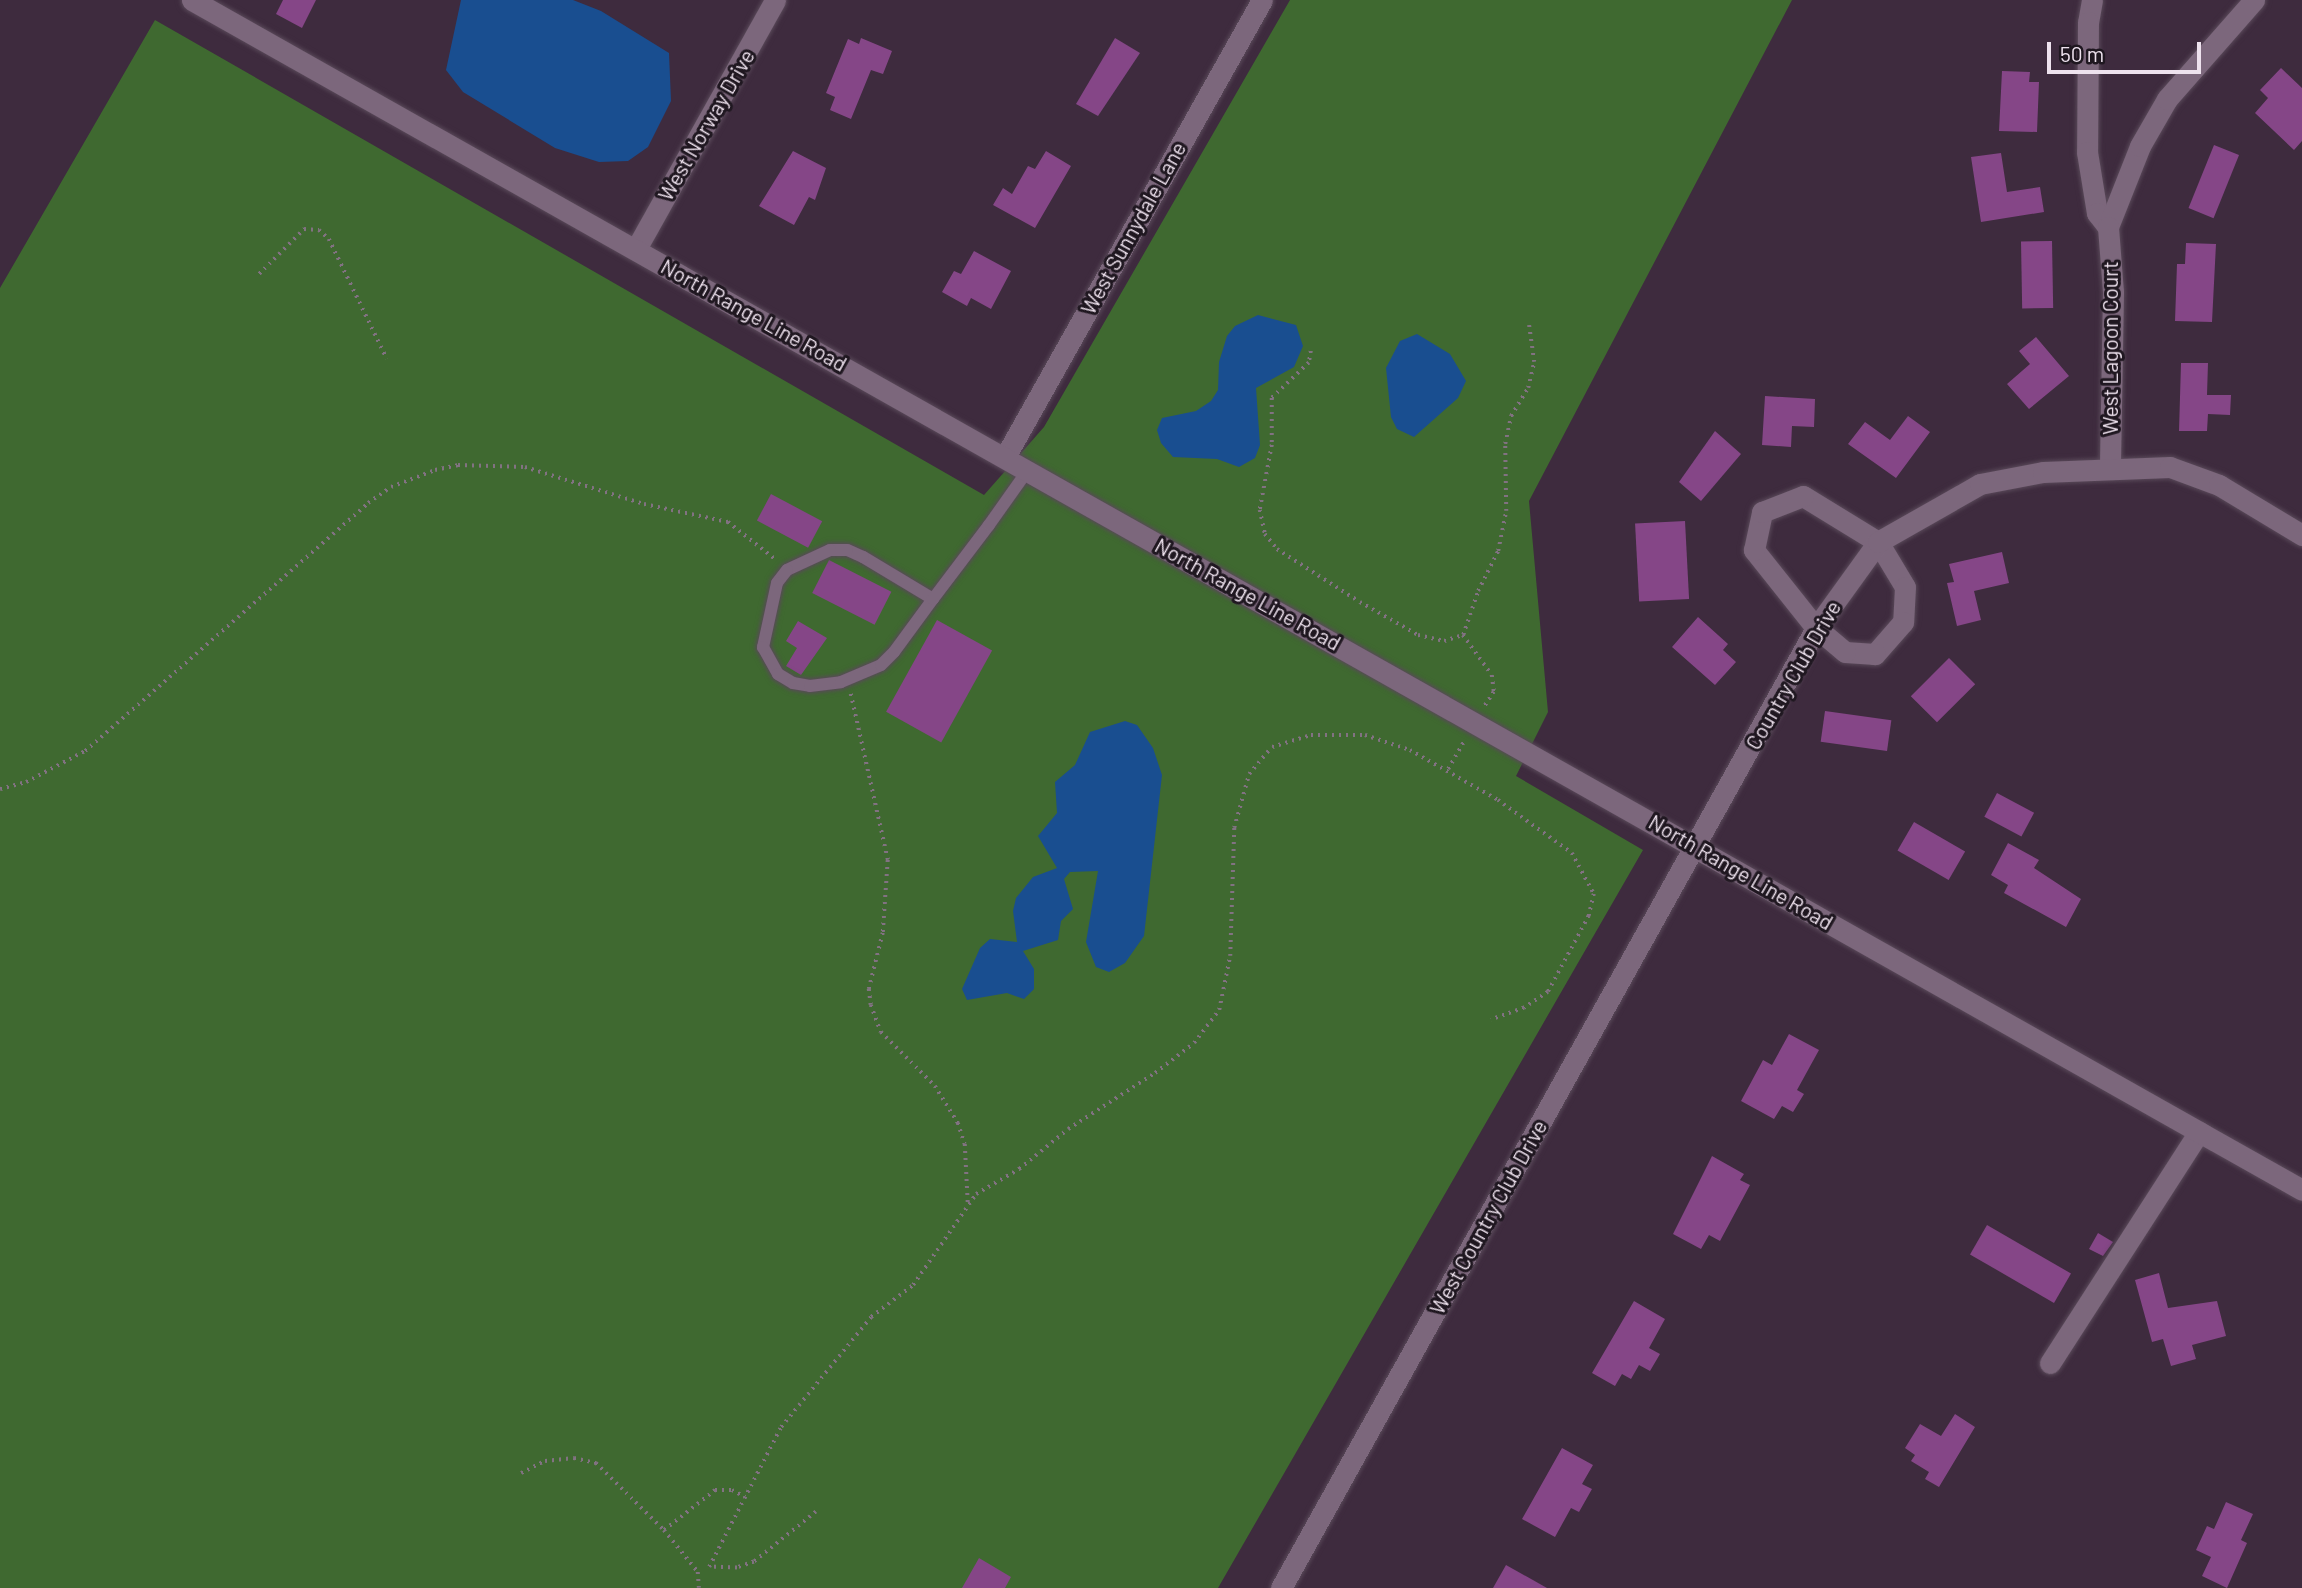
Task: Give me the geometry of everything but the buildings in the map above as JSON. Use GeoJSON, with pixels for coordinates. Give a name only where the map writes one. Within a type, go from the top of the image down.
{"type":"FeatureCollection","features":[{"type":"Feature","properties":{"kind":"street","name":"North Range Line Road"},"geometry":{"type":"LineString","coordinates":[[192,0],[2302,1190]]}},
{"type":"Feature","properties":{"kind":"street","name":"West Norway Drive"},"geometry":{"type":"LineString","coordinates":[[636,248],[775,0]]}},
{"type":"Feature","properties":{"kind":"street","name":"West Sunnydale Lane"},"geometry":{"type":"LineString","coordinates":[[1004,457],[1262,0]]}},
{"type":"Feature","properties":{"kind":"street","name":"West Lagoon Court"},"geometry":{"type":"LineString","coordinates":[[2092,0],[2088,22],[2087,152],[2097,213],[2108,227]]}},
{"type":"Feature","properties":{"kind":"street","name":"West Lagoon Court"},"geometry":{"type":"LineString","coordinates":[[2110,469],[2113,292],[2108,227],[2140,146],[2167,99],[2253,0]]}},
{"type":"Feature","properties":{"kind":"street","name":"Country Club Drive"},"geometry":{"type":"LineString","coordinates":[[1696,846],[1816,628],[1878,542],[1980,484],[2043,472],[2170,467],[2220,485],[2302,535]]}},
{"type":"Feature","properties":{"kind":"street"},"geometry":{"type":"LineString","coordinates":[[1804,496],[1878,542],[1905,587],[1903,622],[1875,654],[1845,652],[1816,628],[1754,550],[1762,512],[1804,496]]}},
{"type":"Feature","properties":{"kind":"street","name":"West Country Club Drive"},"geometry":{"type":"LineString","coordinates":[[1281,1588],[1696,846]]}},
{"type":"Feature","properties":{"kind":"street"},"geometry":{"type":"LineString","coordinates":[[2050,1363],[2199,1132]]}},
{"type":"Feature","properties":{"kind":"lane"},"geometry":{"type":"LineString","coordinates":[[933,599],[847,550],[809,556],[787,570],[777,583],[765,621],[763,647],[769,662],[793,683],[810,686],[846,680],[881,665],[933,599],[1028,470]]}},
{"type":"Feature","properties":{"kind":"path"},"geometry":{"type":"LineString","coordinates":[[259,274],[304,229],[319,230],[329,239],[387,359]]}},
{"type":"Feature","properties":{"kind":"path"},"geometry":{"type":"LineString","coordinates":[[1463,635],[1478,591],[1498,551],[1506,511],[1505,444],[1511,416],[1528,388],[1534,362],[1529,325]]}},
{"type":"Feature","properties":{"kind":"path"},"geometry":{"type":"LineString","coordinates":[[1311,351],[1308,363],[1272,398],[1272,445],[1259,510],[1265,534],[1277,549],[1418,635],[1444,641],[1463,635]]}},
{"type":"Feature","properties":{"kind":"path"},"geometry":{"type":"LineString","coordinates":[[0,789],[39,776],[85,751],[368,503],[391,488],[435,470],[458,465],[525,467],[644,504],[728,522],[787,570]]}},
{"type":"Feature","properties":{"kind":"path"},"geometry":{"type":"LineString","coordinates":[[1463,635],[1492,675],[1494,692],[1485,706]]}},
{"type":"Feature","properties":{"kind":"path"},"geometry":{"type":"LineString","coordinates":[[846,680],[888,860],[883,933],[869,989],[871,1005],[881,1032],[935,1086],[958,1123],[965,1144],[968,1203]]}},
{"type":"Feature","properties":{"kind":"path"},"geometry":{"type":"LineString","coordinates":[[709,1567],[781,1427],[871,1318],[913,1285],[968,1203],[1019,1169],[1068,1129],[1155,1073],[1194,1043],[1219,1010],[1230,956],[1234,828],[1249,774],[1260,757],[1302,736],[1365,735],[1448,769],[1560,841],[1572,853],[1594,894],[1589,916],[1548,992],[1524,1008],[1491,1020]]}},
{"type":"Feature","properties":{"kind":"path"},"geometry":{"type":"LineString","coordinates":[[1448,769],[1466,738]]}},
{"type":"Feature","properties":{"kind":"path"},"geometry":{"type":"LineString","coordinates":[[521,1473],[555,1460],[574,1458],[596,1463],[664,1530],[698,1572],[699,1588]]}},
{"type":"Feature","properties":{"kind":"path"},"geometry":{"type":"LineString","coordinates":[[664,1530],[715,1490],[732,1490],[745,1497]]}},
{"type":"Feature","properties":{"kind":"path"},"geometry":{"type":"LineString","coordinates":[[698,1572],[709,1567],[737,1568],[754,1562],[816,1512]]}},
{"type":"Feature","properties":{"kind":"green space"},"geometry":{"type":"Polygon","coordinates":[[[1290,0],[1792,0],[1529,501],[1548,712],[1516,776],[1643,850],[1218,1588],[0,1588],[0,288],[155,20],[984,495],[1044,427],[1290,0]]]}},
{"type":"Feature","properties":{"kind":"water"},"geometry":{"type":"Polygon","coordinates":[[[461,0],[573,0],[601,11],[669,53],[671,101],[648,147],[628,161],[599,162],[555,148],[463,92],[446,70],[461,0]]]}},
{"type":"Feature","properties":{"kind":"water"},"geometry":{"type":"Polygon","coordinates":[[[1258,315],[1296,325],[1303,346],[1294,367],[1256,388],[1260,445],[1255,458],[1239,467],[1217,459],[1173,457],[1161,443],[1157,430],[1162,418],[1196,411],[1211,401],[1218,390],[1219,362],[1227,336],[1235,326],[1258,315]]]}},
{"type":"Feature","properties":{"kind":"water"},"geometry":{"type":"Polygon","coordinates":[[[1417,334],[1450,354],[1466,381],[1458,398],[1414,437],[1397,429],[1391,417],[1386,368],[1400,341],[1417,334]]]}},
{"type":"Feature","properties":{"kind":"water"},"geometry":{"type":"Polygon","coordinates":[[[1125,721],[1137,725],[1153,748],[1162,775],[1144,936],[1125,963],[1109,972],[1096,967],[1086,942],[1098,871],[1070,872],[1064,879],[1073,909],[1061,921],[1058,940],[1023,951],[1034,969],[1034,989],[1024,999],[1007,993],[967,1000],[962,989],[980,948],[990,939],[1017,942],[1013,911],[1016,898],[1033,877],[1057,868],[1038,836],[1057,813],[1055,782],[1075,765],[1090,732],[1125,721]]]}}]}
